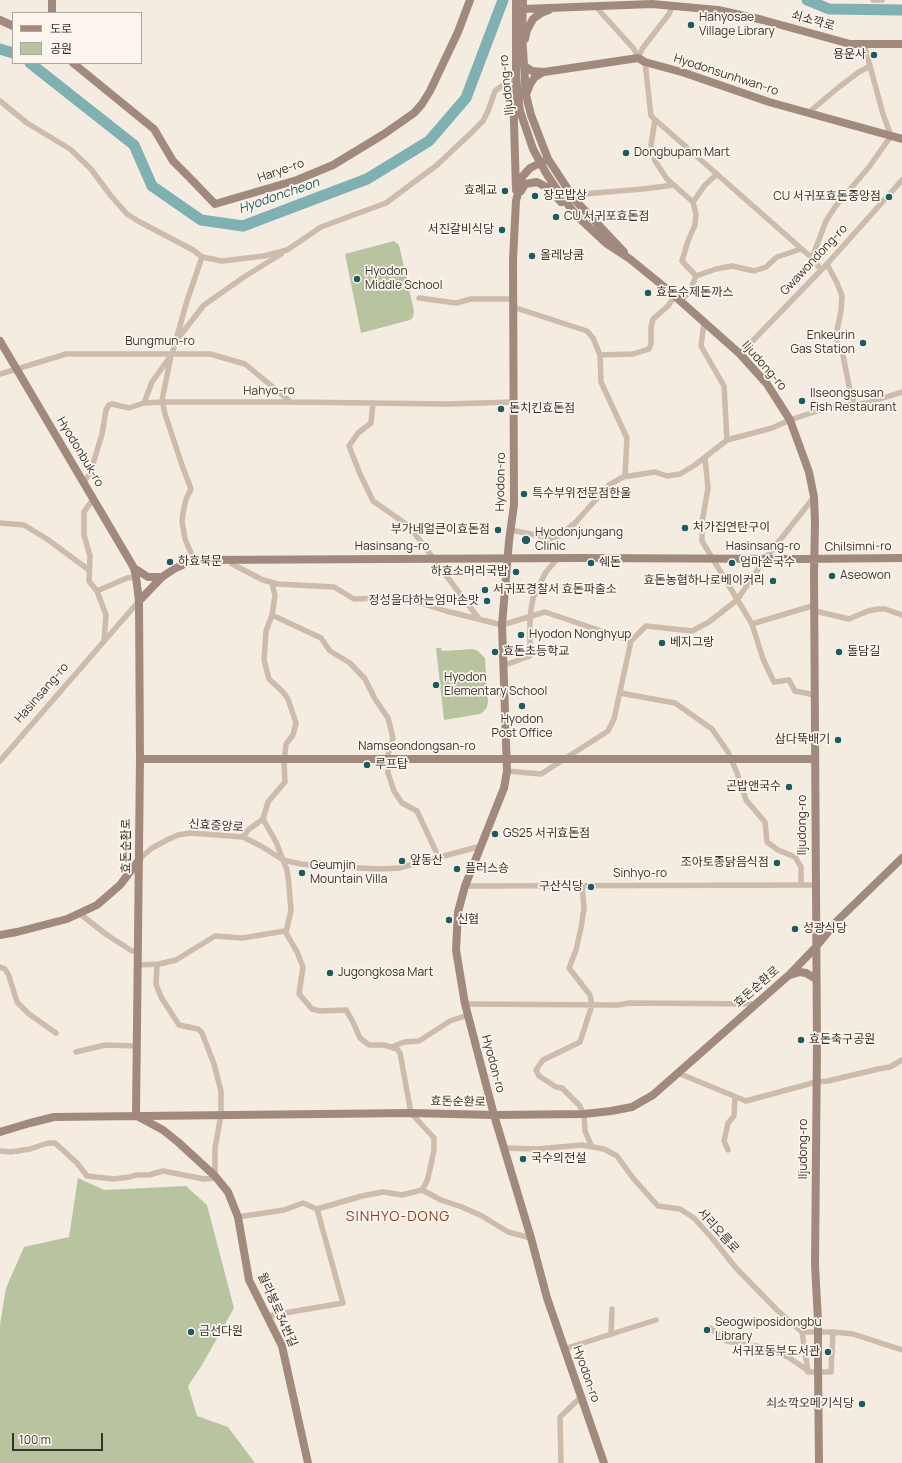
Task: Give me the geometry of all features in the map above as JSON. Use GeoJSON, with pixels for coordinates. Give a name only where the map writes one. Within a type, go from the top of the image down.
{"type":"FeatureCollection","features":[{"type":"Feature","properties":{"kind":"street"},"geometry":{"type":"LineString","coordinates":[[52,0],[52,12]]}},
{"type":"Feature","properties":{"kind":"street","name":"Harye-ro"},"geometry":{"type":"LineString","coordinates":[[74,64],[154,129],[173,161],[215,204],[297,180],[333,165],[384,134],[414,113],[422,104],[433,85],[458,32],[470,0]]}},
{"type":"Feature","properties":{"kind":"street"},"geometry":{"type":"LineString","coordinates":[[516,0],[521,7]]}},
{"type":"Feature","properties":{"kind":"street"},"geometry":{"type":"LineString","coordinates":[[873,0],[882,0]]}},
{"type":"Feature","properties":{"kind":"street","name":"쇠소깍로"},"geometry":{"type":"LineString","coordinates":[[521,7],[551,9],[652,4],[718,10],[763,20],[850,44],[902,44]]}},
{"type":"Feature","properties":{"kind":"street"},"geometry":{"type":"LineString","coordinates":[[594,6],[634,49],[641,60]]}},
{"type":"Feature","properties":{"kind":"street"},"geometry":{"type":"LineString","coordinates":[[672,6],[669,14],[642,49],[641,60],[651,116],[812,258],[821,270]]}},
{"type":"Feature","properties":{"kind":"street","name":"Iljudong-ro"},"geometry":{"type":"LineString","coordinates":[[521,7],[515,35],[516,76],[520,111],[533,149],[562,197],[577,216],[607,244],[630,259]]}},
{"type":"Feature","properties":{"kind":"street","name":"Iljudong-ro"},"geometry":{"type":"LineString","coordinates":[[521,7],[522,48],[526,95],[531,115],[548,159],[571,195],[630,259],[740,354],[767,384],[790,420],[805,459],[814,497],[816,979],[815,1265],[819,1369],[819,1463]]}},
{"type":"Feature","properties":{"kind":"street"},"geometry":{"type":"LineString","coordinates":[[522,48],[527,30],[533,19],[541,13],[551,9]]}},
{"type":"Feature","properties":{"kind":"street"},"geometry":{"type":"LineString","coordinates":[[0,20],[12,26]]}},
{"type":"Feature","properties":{"kind":"street"},"geometry":{"type":"LineString","coordinates":[[515,35],[512,81],[516,201]]}},
{"type":"Feature","properties":{"kind":"street"},"geometry":{"type":"LineString","coordinates":[[812,258],[826,221],[835,207],[869,168],[891,136],[883,114],[864,44]]}},
{"type":"Feature","properties":{"kind":"street","name":"Hyodonsunhwan-ro"},"geometry":{"type":"LineString","coordinates":[[544,72],[641,60],[685,73],[769,102],[902,139]]}},
{"type":"Feature","properties":{"kind":"street"},"geometry":{"type":"LineString","coordinates":[[523,65],[532,71],[544,72]]}},
{"type":"Feature","properties":{"kind":"street"},"geometry":{"type":"LineString","coordinates":[[808,112],[859,72],[870,66]]}},
{"type":"Feature","properties":{"kind":"street"},"geometry":{"type":"LineString","coordinates":[[526,95],[530,84],[535,77],[544,72]]}},
{"type":"Feature","properties":{"kind":"street"},"geometry":{"type":"LineString","coordinates":[[176,340],[204,305],[244,277],[321,227],[386,203],[405,190],[437,165],[470,134],[485,116],[495,91],[507,82],[512,81]]}},
{"type":"Feature","properties":{"kind":"street"},"geometry":{"type":"LineString","coordinates":[[0,101],[28,123],[70,149],[92,168],[111,196],[127,214],[193,250],[202,257],[222,261],[264,256],[287,250]]}},
{"type":"Feature","properties":{"kind":"street"},"geometry":{"type":"LineString","coordinates":[[655,120],[651,145],[655,161],[667,179],[693,202],[696,214],[695,225],[682,262],[696,276]]}},
{"type":"Feature","properties":{"kind":"street","name":"Hyodon-ro"},"geometry":{"type":"LineString","coordinates":[[548,159],[530,168],[522,177],[516,201],[513,260],[514,505],[502,625],[507,771],[504,788],[465,886],[458,912],[456,950],[465,1004],[494,1115],[531,1238],[547,1298],[604,1463]]}},
{"type":"Feature","properties":{"kind":"street"},"geometry":{"type":"LineString","coordinates":[[693,202],[705,185],[717,174]]}},
{"type":"Feature","properties":{"kind":"street","name":"Gwawondong-ro"},"geometry":{"type":"LineString","coordinates":[[740,354],[827,264],[902,180]]}},
{"type":"Feature","properties":{"kind":"street"},"geometry":{"type":"LineString","coordinates":[[516,201],[525,184],[537,182],[548,188],[580,225],[607,244]]}},
{"type":"Feature","properties":{"kind":"street"},"geometry":{"type":"LineString","coordinates":[[571,195],[674,185]]}},
{"type":"Feature","properties":{"kind":"street"},"geometry":{"type":"LineString","coordinates":[[600,355],[633,354],[649,349],[651,344],[651,327],[653,319],[677,299],[690,291],[696,276],[716,269],[732,266],[754,271],[766,267],[777,257],[801,249]]}},
{"type":"Feature","properties":{"kind":"street"},"geometry":{"type":"LineString","coordinates":[[191,561],[191,553],[185,539],[182,521],[186,499],[191,489],[182,466],[162,402],[172,354],[191,288],[202,257]]}},
{"type":"Feature","properties":{"kind":"street"},"geometry":{"type":"LineString","coordinates":[[827,264],[842,296],[841,311],[836,335],[843,355],[854,404]]}},
{"type":"Feature","properties":{"kind":"street"},"geometry":{"type":"LineString","coordinates":[[418,298],[456,303],[471,299],[513,303],[587,331],[593,338],[600,355],[601,382],[627,438],[625,476]]}},
{"type":"Feature","properties":{"kind":"street"},"geometry":{"type":"LineString","coordinates":[[704,323],[701,346],[724,386],[727,440]]}},
{"type":"Feature","properties":{"kind":"street","name":"Hyodonbuk-ro"},"geometry":{"type":"LineString","coordinates":[[0,341],[134,568],[136,578]]}},
{"type":"Feature","properties":{"kind":"street","name":"Bungmun-ro"},"geometry":{"type":"LineString","coordinates":[[0,374],[66,354],[210,354],[245,364],[291,402]]}},
{"type":"Feature","properties":{"kind":"street"},"geometry":{"type":"LineString","coordinates":[[144,403],[152,382],[172,354]]}},
{"type":"Feature","properties":{"kind":"street"},"geometry":{"type":"LineString","coordinates":[[511,530],[551,538],[559,536],[575,523],[609,485],[625,476],[655,472],[667,476],[680,474],[705,458],[727,440],[772,428],[790,420],[829,407],[867,403],[902,392]]}},
{"type":"Feature","properties":{"kind":"street","name":"Hahyo-ro"},"geometry":{"type":"LineString","coordinates":[[84,482],[90,474],[102,434],[106,410],[109,405],[112,404],[129,408],[144,403],[162,402],[448,404],[514,402]]}},
{"type":"Feature","properties":{"kind":"street"},"geometry":{"type":"LineString","coordinates":[[373,403],[371,423],[358,433],[349,446],[373,501],[409,526],[479,619]]}},
{"type":"Feature","properties":{"kind":"street","name":"Hasinsang-ro"},"geometry":{"type":"LineString","coordinates":[[705,458],[708,488],[702,522],[702,541],[712,559]]}},
{"type":"Feature","properties":{"kind":"street"},"geometry":{"type":"LineString","coordinates":[[507,771],[541,774],[608,731],[614,719],[631,641],[646,626],[692,631],[709,622],[737,600],[765,559],[814,497]]}},
{"type":"Feature","properties":{"kind":"street"},"geometry":{"type":"LineString","coordinates":[[93,499],[84,512],[84,536],[90,556],[89,581],[97,591],[106,615],[104,641]]}},
{"type":"Feature","properties":{"kind":"street"},"geometry":{"type":"LineString","coordinates":[[0,523],[24,525],[47,539],[90,570]]}},
{"type":"Feature","properties":{"kind":"street"},"geometry":{"type":"LineString","coordinates":[[504,665],[530,656],[530,616],[532,598],[546,572],[557,558]]}},
{"type":"Feature","properties":{"kind":"street","name":"Chilsimni-ro"},"geometry":{"type":"LineString","coordinates":[[814,559],[902,558]]}},
{"type":"Feature","properties":{"kind":"street"},"geometry":{"type":"LineString","coordinates":[[232,559],[232,564],[262,580],[272,583],[334,587],[354,600],[382,598],[414,601],[502,625],[545,612],[631,641]]}},
{"type":"Feature","properties":{"kind":"street","name":"Hasinsang-ro"},"geometry":{"type":"LineString","coordinates":[[0,761],[139,601],[162,577],[174,569],[191,561],[232,559],[814,559]]}},
{"type":"Feature","properties":{"kind":"street"},"geometry":{"type":"LineString","coordinates":[[712,559],[752,624],[763,659],[774,682],[788,680],[795,691],[815,695]]}},
{"type":"Feature","properties":{"kind":"street"},"geometry":{"type":"LineString","coordinates":[[134,568],[148,577],[162,577]]}},
{"type":"Feature","properties":{"kind":"street"},"geometry":{"type":"LineString","coordinates":[[97,591],[127,578],[136,578]]}},
{"type":"Feature","properties":{"kind":"street","name":"효돈순환로"},"geometry":{"type":"LineString","coordinates":[[136,578],[139,601],[140,759],[136,1115]]}},
{"type":"Feature","properties":{"kind":"street"},"geometry":{"type":"LineString","coordinates":[[243,837],[248,830],[263,819],[268,802],[285,782],[286,744],[293,735],[296,723],[288,699],[269,679],[264,660],[266,631],[272,615],[275,596],[272,583]]}},
{"type":"Feature","properties":{"kind":"street"},"geometry":{"type":"LineString","coordinates":[[752,624],[815,608],[835,617],[849,619],[868,611],[878,609],[885,609],[902,615]]}},
{"type":"Feature","properties":{"kind":"street"},"geometry":{"type":"LineString","coordinates":[[272,615],[321,638],[330,651],[350,663],[365,679],[375,699],[388,718],[393,738],[388,754],[388,773],[394,791],[402,803],[416,811],[439,858]]}},
{"type":"Feature","properties":{"kind":"street"},"geometry":{"type":"LineString","coordinates":[[620,693],[675,703],[712,729],[732,759],[746,800],[765,822],[767,842],[778,850],[795,857],[801,867],[801,884]]}},
{"type":"Feature","properties":{"kind":"street","name":"Namseondongsan-ro"},"geometry":{"type":"LineString","coordinates":[[140,759],[814,759]]}},
{"type":"Feature","properties":{"kind":"street"},"geometry":{"type":"LineString","coordinates":[[263,819],[276,842],[287,870],[290,911],[286,931],[303,967],[300,994],[312,1008],[320,1011],[346,1010],[360,1038],[369,1045],[384,1045],[392,1047],[397,1049],[400,1053],[411,1113],[434,1138],[434,1150],[430,1169],[427,1181],[422,1190]]}},
{"type":"Feature","properties":{"kind":"street","name":"신효중앙로"},"geometry":{"type":"LineString","coordinates":[[139,859],[152,848],[178,835],[190,833],[243,837],[283,860],[320,866],[380,869],[399,868],[481,846]]}},
{"type":"Feature","properties":{"kind":"street"},"geometry":{"type":"LineString","coordinates":[[815,948],[837,921],[902,858]]}},
{"type":"Feature","properties":{"kind":"street"},"geometry":{"type":"LineString","coordinates":[[0,935],[18,932],[67,919],[97,905],[120,885],[139,859]]}},
{"type":"Feature","properties":{"kind":"street"},"geometry":{"type":"LineString","coordinates":[[582,885],[584,908],[581,928],[576,950],[569,968],[590,995],[592,1005],[580,1042],[543,1060],[536,1070],[539,1076],[556,1087],[562,1088],[579,1105],[584,1114],[585,1131],[592,1147]]}},
{"type":"Feature","properties":{"kind":"street","name":"Sinhyo-ro"},"geometry":{"type":"LineString","coordinates":[[465,886],[815,885]]}},
{"type":"Feature","properties":{"kind":"street"},"geometry":{"type":"LineString","coordinates":[[79,913],[107,935],[132,950],[138,950]]}},
{"type":"Feature","properties":{"kind":"street"},"geometry":{"type":"LineString","coordinates":[[138,965],[157,964],[176,960],[215,936],[242,938],[286,931]]}},
{"type":"Feature","properties":{"kind":"street","name":"효돈순환로"},"geometry":{"type":"LineString","coordinates":[[0,1132],[54,1117],[411,1113],[494,1115],[584,1114],[611,1112],[632,1107],[653,1095],[789,975],[815,948]]}},
{"type":"Feature","properties":{"kind":"street"},"geometry":{"type":"LineString","coordinates":[[0,1151],[11,1152],[30,1149],[48,1143],[55,1143],[77,1163],[87,1176],[114,1179],[136,1175],[149,1175],[162,1171],[204,1179],[216,1177],[215,1148],[221,1115],[221,1091],[214,1064],[202,1033],[198,1029],[179,1025],[160,997],[156,984],[157,964]]}},
{"type":"Feature","properties":{"kind":"street"},"geometry":{"type":"LineString","coordinates":[[0,967],[5,969],[9,976],[17,1002],[29,1014],[56,1033]]}},
{"type":"Feature","properties":{"kind":"street"},"geometry":{"type":"LineString","coordinates":[[789,975],[800,972],[806,973],[816,979]]}},
{"type":"Feature","properties":{"kind":"street"},"geometry":{"type":"LineString","coordinates":[[465,1004],[756,1004]]}},
{"type":"Feature","properties":{"kind":"street"},"geometry":{"type":"LineString","coordinates":[[392,1047],[404,1042],[419,1041],[450,1021],[468,1015]]}},
{"type":"Feature","properties":{"kind":"street"},"geometry":{"type":"LineString","coordinates":[[76,1052],[105,1045],[137,1046]]}},
{"type":"Feature","properties":{"kind":"street"},"geometry":{"type":"LineString","coordinates":[[678,1073],[746,1101],[816,1082],[828,1081],[890,1067],[902,1060]]}},
{"type":"Feature","properties":{"kind":"street"},"geometry":{"type":"LineString","coordinates":[[728,1150],[724,1141],[728,1123],[734,1116],[735,1097]]}},
{"type":"Feature","properties":{"kind":"street","name":"월라봉로34번길"},"geometry":{"type":"LineString","coordinates":[[136,1115],[163,1130],[178,1142],[216,1177],[228,1192],[238,1217],[249,1280],[282,1346],[308,1463]]}},
{"type":"Feature","properties":{"kind":"street","name":"서리오름로"},"geometry":{"type":"LineString","coordinates":[[504,1148],[537,1149],[582,1145],[604,1149],[617,1156],[633,1178],[658,1206],[680,1210],[694,1218],[736,1268],[777,1310],[802,1332]]}},
{"type":"Feature","properties":{"kind":"street"},"geometry":{"type":"LineString","coordinates":[[238,1217],[284,1210],[303,1203],[317,1209],[362,1196],[383,1192],[402,1195],[422,1190],[441,1200],[482,1216],[508,1232],[531,1238]]}},
{"type":"Feature","properties":{"kind":"street"},"geometry":{"type":"LineString","coordinates":[[267,1316],[343,1303],[317,1209]]}},
{"type":"Feature","properties":{"kind":"street"},"geometry":{"type":"LineString","coordinates":[[611,1334],[612,1309]]}},
{"type":"Feature","properties":{"kind":"street"},"geometry":{"type":"LineString","coordinates":[[564,1349],[656,1320]]}},
{"type":"Feature","properties":{"kind":"street"},"geometry":{"type":"LineString","coordinates":[[710,1328],[727,1341],[766,1348],[788,1357],[808,1372]]}},
{"type":"Feature","properties":{"kind":"street"},"geometry":{"type":"LineString","coordinates":[[808,1372],[802,1332],[833,1332],[853,1334],[902,1350]]}},
{"type":"Feature","properties":{"kind":"street"},"geometry":{"type":"LineString","coordinates":[[808,1372],[819,1369],[832,1372],[833,1332]]}},
{"type":"Feature","properties":{"kind":"street"},"geometry":{"type":"LineString","coordinates":[[561,1463],[560,1417],[581,1397]]}},
{"type":"Feature","properties":{"kind":"green space"},"geometry":{"type":"Polygon","coordinates":[[[394,241],[399,245],[414,311],[413,317],[410,320],[361,333],[345,254],[394,241]]]}},
{"type":"Feature","properties":{"kind":"green space"},"geometry":{"type":"Polygon","coordinates":[[[436,648],[441,648],[442,651],[473,649],[478,651],[485,658],[488,702],[487,707],[483,712],[480,714],[444,720],[436,648]]]}},
{"type":"Feature","properties":{"kind":"green space"},"geometry":{"type":"Polygon","coordinates":[[[78,1178],[104,1190],[186,1186],[207,1205],[234,1308],[202,1365],[188,1386],[197,1416],[228,1427],[255,1463],[0,1463],[0,1325],[6,1288],[24,1247],[69,1237],[78,1178]]]}},
{"type":"Feature","properties":{"kind":"waterway","name":"Hyodoncheon"},"geometry":{"type":"LineString","coordinates":[[31,64],[134,145],[152,186],[201,220],[243,226],[367,179],[429,141],[466,98],[503,0]]}},
{"type":"Feature","properties":{"kind":"waterway","name":"Hyodoncheon"},"geometry":{"type":"LineString","coordinates":[[807,0],[829,9],[902,10]]}},
{"type":"Feature","properties":{"kind":"waterway","name":"Hyodoncheon"},"geometry":{"type":"LineString","coordinates":[[0,49],[12,53]]}},
{"type":"Feature","properties":{"kind":"place","name":"Hahyosae Village Library"},"geometry":{"type":"Point","coordinates":[691,25]}},
{"type":"Feature","properties":{"kind":"place","name":"용운사"},"geometry":{"type":"Point","coordinates":[874,55]}},
{"type":"Feature","properties":{"kind":"place","name":"Dongbupam Mart"},"geometry":{"type":"Point","coordinates":[626,153]}},
{"type":"Feature","properties":{"kind":"place","name":"효례교"},"geometry":{"type":"Point","coordinates":[505,191]}},
{"type":"Feature","properties":{"kind":"place","name":"장모밥상"},"geometry":{"type":"Point","coordinates":[535,196]}},
{"type":"Feature","properties":{"kind":"place","name":"CU 서귀포효돈중앙점"},"geometry":{"type":"Point","coordinates":[889,197]}},
{"type":"Feature","properties":{"kind":"place","name":"CU 서귀포효돈점"},"geometry":{"type":"Point","coordinates":[556,217]}},
{"type":"Feature","properties":{"kind":"place","name":"서진갈비식당"},"geometry":{"type":"Point","coordinates":[502,230]}},
{"type":"Feature","properties":{"kind":"place","name":"올레낭쿰"},"geometry":{"type":"Point","coordinates":[532,256]}},
{"type":"Feature","properties":{"kind":"place","name":"Hyodon Middle School"},"geometry":{"type":"Point","coordinates":[357,279]}},
{"type":"Feature","properties":{"kind":"place","name":"효돈수제돈까스"},"geometry":{"type":"Point","coordinates":[648,293]}},
{"type":"Feature","properties":{"kind":"place","name":"Enkeurin Gas Station"},"geometry":{"type":"Point","coordinates":[863,343]}},
{"type":"Feature","properties":{"kind":"place","name":"Ilseongsusan Fish Restaurant"},"geometry":{"type":"Point","coordinates":[802,401]}},
{"type":"Feature","properties":{"kind":"place","name":"돈치킨효돈점"},"geometry":{"type":"Point","coordinates":[501,409]}},
{"type":"Feature","properties":{"kind":"place","name":"특수부위전문점한울"},"geometry":{"type":"Point","coordinates":[524,494]}},
{"type":"Feature","properties":{"kind":"place","name":"처가집연탄구이"},"geometry":{"type":"Point","coordinates":[685,528]}},
{"type":"Feature","properties":{"kind":"place","name":"부가네얼큰이효돈점"},"geometry":{"type":"Point","coordinates":[498,530]}},
{"type":"Feature","properties":{"kind":"place","name":"Hyodonjungang Clinic"},"geometry":{"type":"Point","coordinates":[526,540]}},
{"type":"Feature","properties":{"kind":"place","name":"하효북문"},"geometry":{"type":"Point","coordinates":[170,562]}},
{"type":"Feature","properties":{"kind":"place","name":"쉐돈"},"geometry":{"type":"Point","coordinates":[591,563]}},
{"type":"Feature","properties":{"kind":"place","name":"엄마손국수"},"geometry":{"type":"Point","coordinates":[732,563]}},
{"type":"Feature","properties":{"kind":"place","name":"하효소머리국밥"},"geometry":{"type":"Point","coordinates":[516,572]}},
{"type":"Feature","properties":{"kind":"place","name":"Aseowon"},"geometry":{"type":"Point","coordinates":[832,576]}},
{"type":"Feature","properties":{"kind":"place","name":"효돈농협하나로베이커리"},"geometry":{"type":"Point","coordinates":[773,581]}},
{"type":"Feature","properties":{"kind":"place","name":"서귀포경찰서 효돈파출소"},"geometry":{"type":"Point","coordinates":[485,590]}},
{"type":"Feature","properties":{"kind":"place","name":"정성을다하는엄마손맛"},"geometry":{"type":"Point","coordinates":[487,601]}},
{"type":"Feature","properties":{"kind":"place","name":"Hyodon Nonghyup"},"geometry":{"type":"Point","coordinates":[521,635]}},
{"type":"Feature","properties":{"kind":"place","name":"베지그랑"},"geometry":{"type":"Point","coordinates":[662,643]}},
{"type":"Feature","properties":{"kind":"place","name":"효돈초등학교"},"geometry":{"type":"Point","coordinates":[495,652]}},
{"type":"Feature","properties":{"kind":"place","name":"돌담길"},"geometry":{"type":"Point","coordinates":[839,652]}},
{"type":"Feature","properties":{"kind":"place","name":"Hyodon Elementary School"},"geometry":{"type":"Point","coordinates":[436,685]}},
{"type":"Feature","properties":{"kind":"place","name":"Hyodon Post Office"},"geometry":{"type":"Point","coordinates":[522,706]}},
{"type":"Feature","properties":{"kind":"place","name":"삼다뚝배기"},"geometry":{"type":"Point","coordinates":[838,740]}},
{"type":"Feature","properties":{"kind":"place","name":"루프탑"},"geometry":{"type":"Point","coordinates":[367,765]}},
{"type":"Feature","properties":{"kind":"place","name":"곤밥앤국수"},"geometry":{"type":"Point","coordinates":[789,787]}},
{"type":"Feature","properties":{"kind":"place","name":"GS25 서귀효돈점"},"geometry":{"type":"Point","coordinates":[495,834]}},
{"type":"Feature","properties":{"kind":"place","name":"앞동산"},"geometry":{"type":"Point","coordinates":[402,861]}},
{"type":"Feature","properties":{"kind":"place","name":"조아토종닭음식점"},"geometry":{"type":"Point","coordinates":[777,863]}},
{"type":"Feature","properties":{"kind":"place","name":"플러스숑"},"geometry":{"type":"Point","coordinates":[457,869]}},
{"type":"Feature","properties":{"kind":"place","name":"Geumjin Mountain Villa"},"geometry":{"type":"Point","coordinates":[302,873]}},
{"type":"Feature","properties":{"kind":"place","name":"구산식당"},"geometry":{"type":"Point","coordinates":[591,887]}},
{"type":"Feature","properties":{"kind":"place","name":"신협"},"geometry":{"type":"Point","coordinates":[449,920]}},
{"type":"Feature","properties":{"kind":"place","name":"성광식당"},"geometry":{"type":"Point","coordinates":[795,929]}},
{"type":"Feature","properties":{"kind":"place","name":"Jugongkosa Mart"},"geometry":{"type":"Point","coordinates":[330,973]}},
{"type":"Feature","properties":{"kind":"place","name":"효돈축구공원"},"geometry":{"type":"Point","coordinates":[801,1040]}},
{"type":"Feature","properties":{"kind":"place","name":"국수의전설"},"geometry":{"type":"Point","coordinates":[523,1159]}},
{"type":"Feature","properties":{"kind":"place","name":"Seogwiposidongbu Library"},"geometry":{"type":"Point","coordinates":[707,1330]}},
{"type":"Feature","properties":{"kind":"place","name":"금선다원"},"geometry":{"type":"Point","coordinates":[191,1332]}},
{"type":"Feature","properties":{"kind":"place","name":"서귀포동부도서관"},"geometry":{"type":"Point","coordinates":[828,1352]}},
{"type":"Feature","properties":{"kind":"place","name":"쇠소깍오메기식당"},"geometry":{"type":"Point","coordinates":[862,1404]}},
{"type":"Feature","properties":{"kind":"district","name":"SINHYO-DONG"},"geometry":{"type":"Point","coordinates":[398,1217]}}]}
